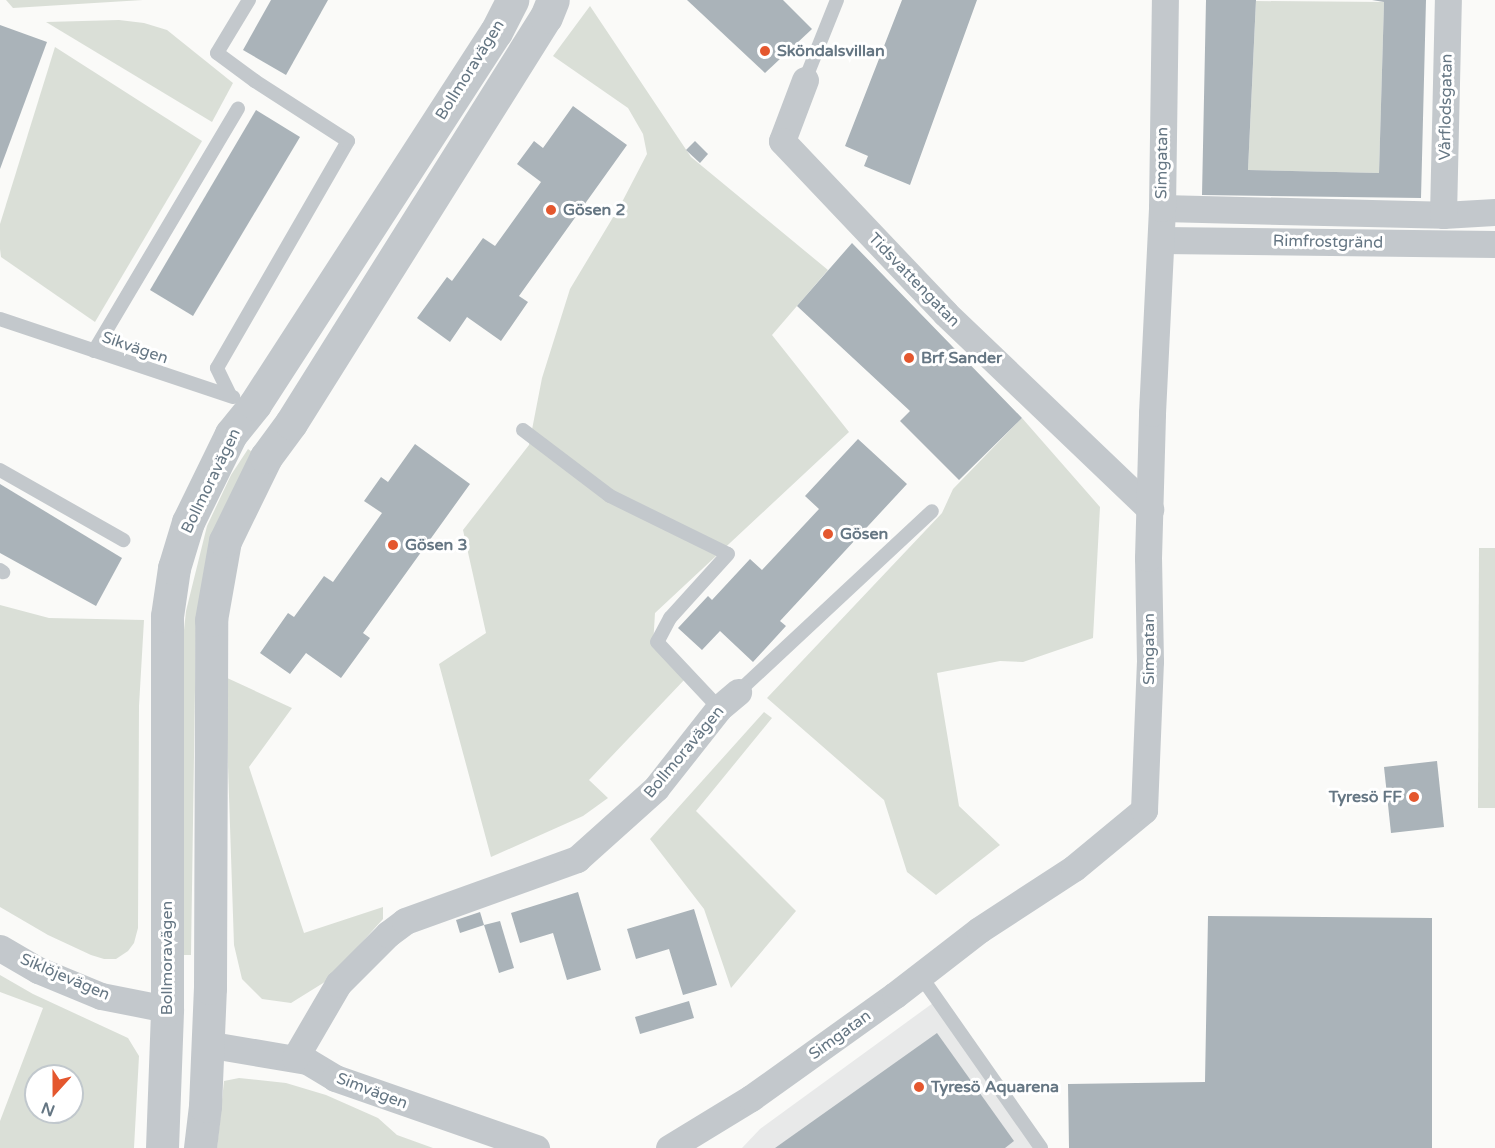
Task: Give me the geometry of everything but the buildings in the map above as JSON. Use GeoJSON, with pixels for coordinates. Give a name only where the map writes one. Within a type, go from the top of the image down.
{"type":"FeatureCollection","features":[{"type":"Feature","properties":{"kind":"street","name":"Bollmoravägen"},"geometry":{"type":"LineString","coordinates":[[162,1148],[167,1009],[166,616],[174,568],[188,522],[231,434],[242,399],[496,32],[512,0]]}},
{"type":"Feature","properties":{"kind":"street"},"geometry":{"type":"LineString","coordinates":[[200,1148],[205,1106],[210,988],[211,620],[225,541],[266,457],[291,423],[546,18],[553,0]]}},
{"type":"Feature","properties":{"kind":"street","name":"Simgatan"},"geometry":{"type":"LineString","coordinates":[[669,1148],[751,1098],[979,930],[1074,868],[1144,810],[1150,662],[1152,413],[1162,208],[1165,0]]}},
{"type":"Feature","properties":{"kind":"street","name":"Vårflodsgatan"},"geometry":{"type":"LineString","coordinates":[[1443,215],[1448,0]]}},
{"type":"Feature","properties":{"kind":"street","name":"Tidsvattengatan"},"geometry":{"type":"LineString","coordinates":[[805,80],[782,141],[945,314],[1150,509]]}},
{"type":"Feature","properties":{"kind":"street","name":"Rimfrostgränd"},"geometry":{"type":"LineString","coordinates":[[1162,208],[1443,215],[1495,212]]}},
{"type":"Feature","properties":{"kind":"street","name":"Rimfrostgränd"},"geometry":{"type":"LineString","coordinates":[[1161,240],[1495,244]]}},
{"type":"Feature","properties":{"kind":"street"},"geometry":{"type":"LineString","coordinates":[[242,399],[291,423]]}},
{"type":"Feature","properties":{"kind":"street","name":"Bollmoravägen"},"geometry":{"type":"LineString","coordinates":[[295,1058],[338,984],[388,934],[405,921],[577,859],[656,788],[728,700]]}},
{"type":"Feature","properties":{"kind":"street","name":"Siklöjevägen"},"geometry":{"type":"LineString","coordinates":[[0,948],[38,970],[101,996],[167,1009]]}},
{"type":"Feature","properties":{"kind":"street"},"geometry":{"type":"LineString","coordinates":[[167,1009],[206,1044]]}},
{"type":"Feature","properties":{"kind":"street","name":"Simvägen"},"geometry":{"type":"LineString","coordinates":[[206,1044],[307,1061],[335,1078],[536,1148]]}},
{"type":"Feature","properties":{"kind":"lane"},"geometry":{"type":"LineString","coordinates":[[242,399],[217,368],[348,141],[255,81],[217,53],[249,0]]}},
{"type":"Feature","properties":{"kind":"lane"},"geometry":{"type":"LineString","coordinates":[[805,80],[837,0]]}},
{"type":"Feature","properties":{"kind":"lane"},"geometry":{"type":"LineString","coordinates":[[94,351],[238,108]]}},
{"type":"Feature","properties":{"kind":"lane","name":"Sikvägen"},"geometry":{"type":"LineString","coordinates":[[2,325],[94,351],[242,399]]}},
{"type":"Feature","properties":{"kind":"lane"},"geometry":{"type":"LineString","coordinates":[[523,430],[610,496],[728,554],[670,618],[657,642],[728,700],[932,512]]}},
{"type":"Feature","properties":{"kind":"lane"},"geometry":{"type":"LineString","coordinates":[[0,470],[123,540]]}},
{"type":"Feature","properties":{"kind":"lane"},"geometry":{"type":"LineString","coordinates":[[920,975],[1041,1148]]}},
{"type":"Feature","properties":{"kind":"shaded area"},"geometry":{"type":"Polygon","coordinates":[[[6,0],[143,0],[13,8],[6,0]]]}},
{"type":"Feature","properties":{"kind":"shaded area"},"geometry":{"type":"Polygon","coordinates":[[[1256,1],[1384,2],[1379,173],[1248,170],[1256,1]]]}},
{"type":"Feature","properties":{"kind":"shaded area"},"geometry":{"type":"Polygon","coordinates":[[[590,6],[691,157],[828,270],[772,335],[849,432],[655,613],[653,646],[685,679],[589,780],[608,798],[583,816],[491,857],[439,664],[486,633],[463,530],[529,445],[542,378],[570,289],[621,204],[647,154],[643,134],[628,108],[553,56],[590,6]]]}},
{"type":"Feature","properties":{"kind":"shaded area"},"geometry":{"type":"Polygon","coordinates":[[[119,20],[144,23],[167,30],[233,83],[212,122],[46,22],[119,20]]]}},
{"type":"Feature","properties":{"kind":"shaded area"},"geometry":{"type":"Polygon","coordinates":[[[55,47],[202,141],[95,322],[1,257],[0,224],[55,47]]]}},
{"type":"Feature","properties":{"kind":"shaded area"},"geometry":{"type":"Polygon","coordinates":[[[1022,418],[1100,507],[1093,638],[1023,662],[1000,661],[937,673],[959,806],[1000,845],[936,895],[907,872],[884,800],[767,698],[942,513],[953,489],[1022,418]]]}},
{"type":"Feature","properties":{"kind":"shaded area"},"geometry":{"type":"Polygon","coordinates":[[[248,449],[255,454],[196,623],[191,955],[180,955],[182,649],[186,611],[207,526],[231,475],[248,449]]]}},
{"type":"Feature","properties":{"kind":"shaded area"},"geometry":{"type":"Polygon","coordinates":[[[1479,548],[1495,548],[1495,808],[1478,808],[1479,548]]]}},
{"type":"Feature","properties":{"kind":"shaded area"},"geometry":{"type":"Polygon","coordinates":[[[0,605],[49,618],[144,620],[139,706],[138,928],[134,943],[128,951],[116,959],[104,959],[91,955],[48,935],[0,907],[0,605]]]}},
{"type":"Feature","properties":{"kind":"shaded area"},"geometry":{"type":"Polygon","coordinates":[[[225,677],[292,708],[249,767],[304,933],[383,907],[383,919],[328,980],[291,1003],[262,999],[242,979],[234,945],[225,677]]]}},
{"type":"Feature","properties":{"kind":"shaded area"},"geometry":{"type":"Polygon","coordinates":[[[764,712],[772,718],[696,811],[796,911],[731,988],[704,909],[650,839],[764,712]]]}},
{"type":"Feature","properties":{"kind":"shaded area"},"geometry":{"type":"Polygon","coordinates":[[[0,975],[33,994],[128,1038],[139,1056],[134,1148],[0,1148],[0,1121],[43,1008],[0,992],[0,975]]]}},
{"type":"Feature","properties":{"kind":"shaded area","name":"Tyresö Aquarena"},"geometry":{"type":"Polygon","coordinates":[[[933,1003],[1043,1148],[742,1148],[760,1129],[933,1003]]]}},
{"type":"Feature","properties":{"kind":"shaded area"},"geometry":{"type":"Polygon","coordinates":[[[239,1078],[286,1083],[326,1095],[378,1118],[397,1135],[433,1148],[217,1148],[224,1081],[239,1078]]]}},
{"type":"Feature","properties":{"kind":"place","name":"Sköndalsvillan"},"geometry":{"type":"Point","coordinates":[765,51]}},
{"type":"Feature","properties":{"kind":"place","name":"Gösen 2"},"geometry":{"type":"Point","coordinates":[551,210]}},
{"type":"Feature","properties":{"kind":"place","name":"Brf Sander"},"geometry":{"type":"Point","coordinates":[909,358]}},
{"type":"Feature","properties":{"kind":"place","name":"Gösen"},"geometry":{"type":"Point","coordinates":[828,534]}},
{"type":"Feature","properties":{"kind":"place","name":"Gösen 3"},"geometry":{"type":"Point","coordinates":[393,545]}},
{"type":"Feature","properties":{"kind":"place","name":"Tyresö FF"},"geometry":{"type":"Point","coordinates":[1414,797]}},
{"type":"Feature","properties":{"kind":"place","name":"Tyresö Aquarena"},"geometry":{"type":"Point","coordinates":[919,1087]}}]}
